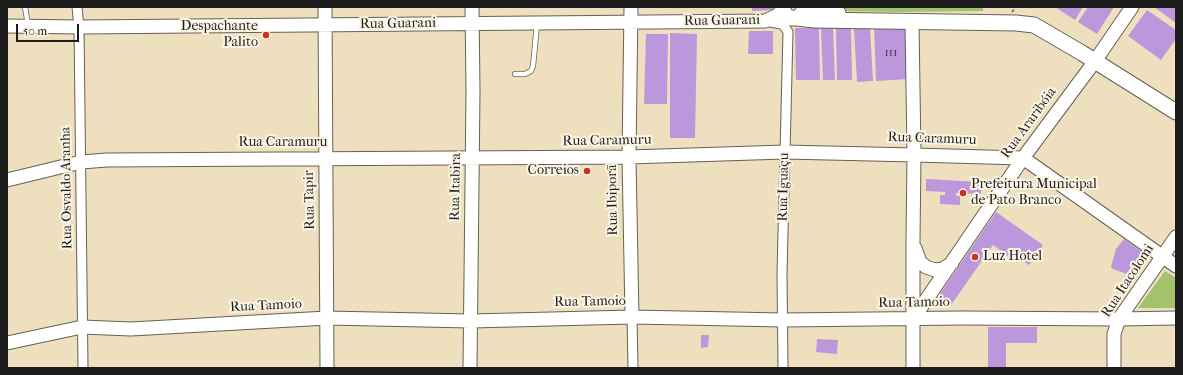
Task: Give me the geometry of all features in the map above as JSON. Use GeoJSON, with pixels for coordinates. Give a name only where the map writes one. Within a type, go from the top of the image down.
{"type":"FeatureCollection","features":[{"type":"Feature","properties":{"kind":"main road"},"geometry":{"type":"LineString","coordinates":[[783,7],[786,17],[790,18],[800,13],[814,20],[1016,23],[1034,25],[1098,57],[1115,62],[1176,102]]}},
{"type":"Feature","properties":{"kind":"main road"},"geometry":{"type":"LineString","coordinates":[[810,7],[822,11],[867,15],[1010,15],[1031,17],[1051,23],[1176,112]]}},
{"type":"Feature","properties":{"kind":"street","name":"Rua Osvaldo Aranha"},"geometry":{"type":"LineString","coordinates":[[77,7],[79,27],[83,368]]}},
{"type":"Feature","properties":{"kind":"street","name":"Rua Tapir"},"geometry":{"type":"LineString","coordinates":[[325,7],[327,368]]}},
{"type":"Feature","properties":{"kind":"street","name":"Rua Itabira"},"geometry":{"type":"LineString","coordinates":[[470,368],[472,7]]}},
{"type":"Feature","properties":{"kind":"street","name":"Rua Ibiporã"},"geometry":{"type":"LineString","coordinates":[[631,7],[629,158],[633,368]]}},
{"type":"Feature","properties":{"kind":"street","name":"Rua Guarani"},"geometry":{"type":"LineString","coordinates":[[7,26],[79,27],[765,21],[780,13],[783,7]]}},
{"type":"Feature","properties":{"kind":"street","name":"Rua Araribóia"},"geometry":{"type":"LineString","coordinates":[[913,319],[1023,158],[1098,57],[1132,7]]}},
{"type":"Feature","properties":{"kind":"street"},"geometry":{"type":"LineString","coordinates":[[788,32],[792,22],[800,13]]}},
{"type":"Feature","properties":{"kind":"street"},"geometry":{"type":"LineString","coordinates":[[765,21],[780,24],[784,26],[788,32]]}},
{"type":"Feature","properties":{"kind":"street"},"geometry":{"type":"LineString","coordinates":[[912,22],[914,155],[913,368]]}},
{"type":"Feature","properties":{"kind":"street","name":"Rua Iguaçu"},"geometry":{"type":"LineString","coordinates":[[783,368],[782,273],[788,32]]}},
{"type":"Feature","properties":{"kind":"street","name":"Rua Caramuru"},"geometry":{"type":"LineString","coordinates":[[7,180],[81,162],[325,159],[629,158],[785,152],[1023,158]]}},
{"type":"Feature","properties":{"kind":"street"},"geometry":{"type":"LineString","coordinates":[[1023,158],[1176,266]]}},
{"type":"Feature","properties":{"kind":"street","name":"Rua Itacolomi"},"geometry":{"type":"LineString","coordinates":[[1114,368],[1114,334],[1119,319],[1176,237]]}},
{"type":"Feature","properties":{"kind":"street"},"geometry":{"type":"LineString","coordinates":[[913,240],[920,262],[926,267],[934,270],[952,263]]}},
{"type":"Feature","properties":{"kind":"street"},"geometry":{"type":"LineString","coordinates":[[942,278],[932,297],[932,306],[937,312],[944,316],[962,318]]}},
{"type":"Feature","properties":{"kind":"street","name":"Rua Tamoio"},"geometry":{"type":"LineString","coordinates":[[7,343],[82,327],[131,329],[327,318],[470,321],[632,317],[783,320],[1176,318]]}},
{"type":"Feature","properties":{"kind":"lane"},"geometry":{"type":"LineString","coordinates":[[25,7],[28,27]]}},
{"type":"Feature","properties":{"kind":"lane"},"geometry":{"type":"LineString","coordinates":[[515,74],[525,74],[531,71],[533,66],[537,23]]}},
{"type":"Feature","properties":{"kind":"green space"},"geometry":{"type":"Polygon","coordinates":[[[816,7],[983,7],[983,11],[834,11],[816,7]]]}},
{"type":"Feature","properties":{"kind":"green space"},"geometry":{"type":"Polygon","coordinates":[[[1165,271],[1176,278],[1176,308],[1138,308],[1165,271]]]}},
{"type":"Feature","properties":{"kind":"building"},"geometry":{"type":"Polygon","coordinates":[[[752,7],[773,7],[773,10],[752,11],[752,7]]]}},
{"type":"Feature","properties":{"kind":"building"},"geometry":{"type":"Polygon","coordinates":[[[1055,7],[1083,7],[1075,20],[1055,7]]]}},
{"type":"Feature","properties":{"kind":"building"},"geometry":{"type":"Polygon","coordinates":[[[1088,7],[1114,7],[1097,34],[1078,22],[1088,7]]]}},
{"type":"Feature","properties":{"kind":"building"},"geometry":{"type":"Polygon","coordinates":[[[1154,7],[1176,7],[1176,23],[1154,7]]]}},
{"type":"Feature","properties":{"kind":"building"},"geometry":{"type":"Polygon","coordinates":[[[1147,10],[1176,30],[1176,39],[1161,60],[1128,36],[1147,10]]]}},
{"type":"Feature","properties":{"kind":"building"},"geometry":{"type":"Polygon","coordinates":[[[906,26],[909,79],[876,81],[874,27],[906,26]]]}},
{"type":"Feature","properties":{"kind":"building"},"geometry":{"type":"Polygon","coordinates":[[[795,28],[819,28],[820,80],[796,80],[795,28]]]}},
{"type":"Feature","properties":{"kind":"building"},"geometry":{"type":"Polygon","coordinates":[[[821,28],[833,28],[835,80],[823,80],[821,28]]]}},
{"type":"Feature","properties":{"kind":"building"},"geometry":{"type":"Polygon","coordinates":[[[836,28],[851,28],[852,80],[837,80],[836,28]]]}},
{"type":"Feature","properties":{"kind":"building"},"geometry":{"type":"Polygon","coordinates":[[[870,28],[873,81],[857,82],[854,29],[870,28]]]}},
{"type":"Feature","properties":{"kind":"building"},"geometry":{"type":"Polygon","coordinates":[[[749,31],[773,31],[773,54],[748,54],[749,31]]]}},
{"type":"Feature","properties":{"kind":"building"},"geometry":{"type":"Polygon","coordinates":[[[670,33],[697,34],[695,138],[670,138],[670,33]]]}},
{"type":"Feature","properties":{"kind":"building"},"geometry":{"type":"Polygon","coordinates":[[[646,34],[668,34],[667,104],[644,104],[646,34]]]}},
{"type":"Feature","properties":{"kind":"building","name":"Prefeitura Municipal de Pato Branco"},"geometry":{"type":"Polygon","coordinates":[[[926,179],[981,182],[981,194],[956,193],[956,196],[960,196],[960,205],[940,204],[940,195],[945,195],[945,192],[926,191],[926,179]]]}},
{"type":"Feature","properties":{"kind":"building","name":"Luz Hotel"},"geometry":{"type":"Polygon","coordinates":[[[996,212],[1043,245],[1029,265],[1014,255],[1012,259],[993,245],[951,305],[937,305],[935,301],[996,212]]]}},
{"type":"Feature","properties":{"kind":"building"},"geometry":{"type":"Polygon","coordinates":[[[1124,239],[1145,254],[1136,266],[1132,265],[1127,274],[1111,267],[1116,249],[1124,239]]]}},
{"type":"Feature","properties":{"kind":"building"},"geometry":{"type":"Polygon","coordinates":[[[988,327],[1037,327],[1037,343],[1006,343],[1006,368],[988,368],[988,327]]]}},
{"type":"Feature","properties":{"kind":"building"},"geometry":{"type":"Polygon","coordinates":[[[701,335],[709,335],[708,347],[701,348],[701,335]]]}},
{"type":"Feature","properties":{"kind":"building"},"geometry":{"type":"Polygon","coordinates":[[[817,339],[838,340],[837,354],[816,352],[817,339]]]}},
{"type":"Feature","properties":{"kind":"place","name":"Despachante Palito"},"geometry":{"type":"Point","coordinates":[266,35]}},
{"type":"Feature","properties":{"kind":"place","name":"Correios"},"geometry":{"type":"Point","coordinates":[587,171]}},
{"type":"Feature","properties":{"kind":"place","name":"Prefeitura Municipal de Pato Branco"},"geometry":{"type":"Point","coordinates":[963,193]}},
{"type":"Feature","properties":{"kind":"place","name":"Luz Hotel"},"geometry":{"type":"Point","coordinates":[975,257]}}]}
